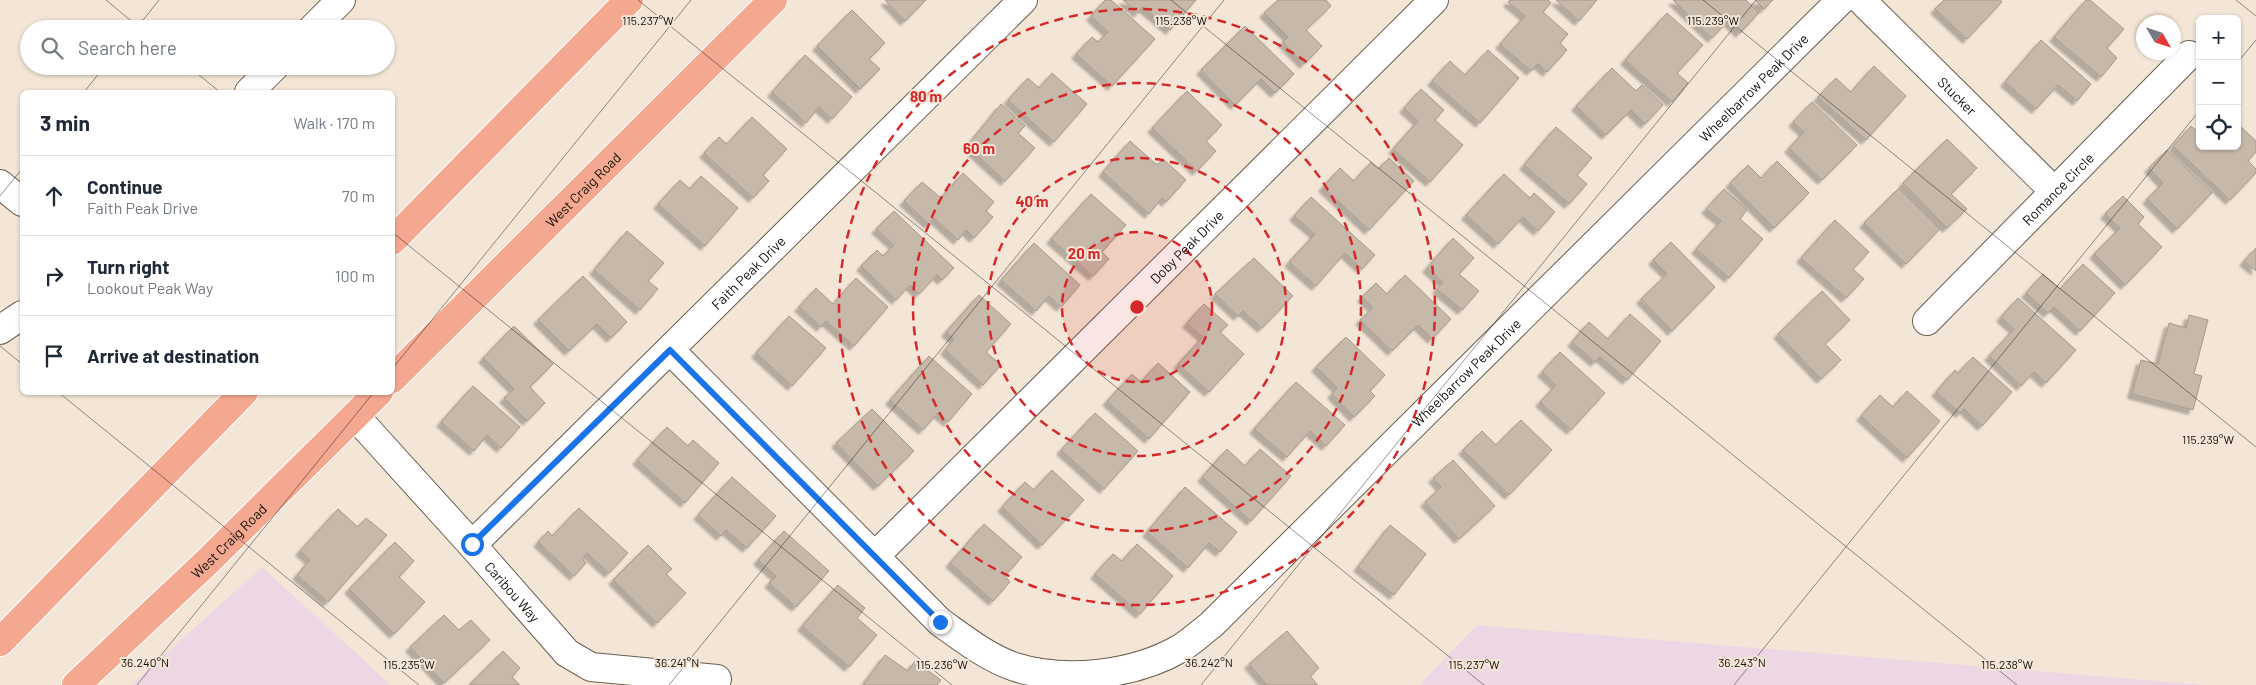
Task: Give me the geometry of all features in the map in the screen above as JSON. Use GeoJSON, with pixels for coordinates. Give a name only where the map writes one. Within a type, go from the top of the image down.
{"type":"FeatureCollection","features":[{"type":"Feature","properties":{"kind":"main road"},"geometry":{"type":"LineString","coordinates":[[395,238],[629,0]]}},
{"type":"Feature","properties":{"kind":"main road","name":"West Craig Road"},"geometry":{"type":"LineString","coordinates":[[395,376],[773,0]]}},
{"type":"Feature","properties":{"kind":"main road"},"geometry":{"type":"LineString","coordinates":[[0,642],[241,395]]}},
{"type":"Feature","properties":{"kind":"main road","name":"West Craig Road"},"geometry":{"type":"LineString","coordinates":[[76,685],[206,563],[376,395]]}},
{"type":"Feature","properties":{"kind":"street"},"geometry":{"type":"LineString","coordinates":[[321,20],[341,0]]}},
{"type":"Feature","properties":{"kind":"street","name":"Faith Peak Drive"},"geometry":{"type":"LineString","coordinates":[[472,544],[1023,0]]}},
{"type":"Feature","properties":{"kind":"street","name":"Doby Peak Drive"},"geometry":{"type":"LineString","coordinates":[[875,556],[1434,0]]}},
{"type":"Feature","properties":{"kind":"street","name":"Wheelbarrow Peak Drive"},"geometry":{"type":"LineString","coordinates":[[670,350],[940,622],[976,648],[1015,667],[1054,675],[1097,675],[1140,665],[1181,648],[1212,625],[1841,0]]}},
{"type":"Feature","properties":{"kind":"street","name":"Stucker"},"geometry":{"type":"LineString","coordinates":[[1861,0],[2054,191]]}},
{"type":"Feature","properties":{"kind":"street","name":"Romance Circle"},"geometry":{"type":"LineString","coordinates":[[1927,321],[2189,55]]}},
{"type":"Feature","properties":{"kind":"street"},"geometry":{"type":"LineString","coordinates":[[251,90],[266,75]]}},
{"type":"Feature","properties":{"kind":"street"},"geometry":{"type":"LineString","coordinates":[[0,184],[20,200]]}},
{"type":"Feature","properties":{"kind":"street"},"geometry":{"type":"LineString","coordinates":[[0,330],[20,316]]}},
{"type":"Feature","properties":{"kind":"street","name":"Caribou Way"},"geometry":{"type":"LineString","coordinates":[[355,416],[472,544],[567,653],[591,667],[717,679]]}},
{"type":"Feature","properties":{"kind":"shaded area"},"geometry":{"type":"Polygon","coordinates":[[[262,567],[391,685],[131,685],[262,567]]]}},
{"type":"Feature","properties":{"kind":"shaded area"},"geometry":{"type":"Polygon","coordinates":[[[1477,625],[2206,685],[1419,685],[1477,625]]]}},
{"type":"Feature","properties":{"kind":"building"},"geometry":{"type":"Polygon","coordinates":[[[885,0],[926,0],[905,21],[885,0]]]}},
{"type":"Feature","properties":{"kind":"building"},"geometry":{"type":"Polygon","coordinates":[[[1105,0],[1111,0],[1155,39],[1112,86],[1076,54],[1092,37],[1098,42],[1108,32],[1091,16],[1105,0]]]}},
{"type":"Feature","properties":{"kind":"building"},"geometry":{"type":"Polygon","coordinates":[[[1123,0],[1196,0],[1170,30],[1143,7],[1138,13],[1123,0]]]}},
{"type":"Feature","properties":{"kind":"building"},"geometry":{"type":"Polygon","coordinates":[[[1278,0],[1326,0],[1331,6],[1306,30],[1322,46],[1304,64],[1283,42],[1288,37],[1264,13],[1278,0]]]}},
{"type":"Feature","properties":{"kind":"building"},"geometry":{"type":"Polygon","coordinates":[[[1510,0],[1548,0],[1551,3],[1543,12],[1568,34],[1560,43],[1567,50],[1547,72],[1538,64],[1531,71],[1500,44],[1525,16],[1508,2],[1510,0]]]}},
{"type":"Feature","properties":{"kind":"building"},"geometry":{"type":"Polygon","coordinates":[[[1556,0],[1597,0],[1579,21],[1556,0]]]}},
{"type":"Feature","properties":{"kind":"building"},"geometry":{"type":"Polygon","coordinates":[[[1673,0],[1746,0],[1759,13],[1740,33],[1728,21],[1712,38],[1673,0]]]}},
{"type":"Feature","properties":{"kind":"building"},"geometry":{"type":"Polygon","coordinates":[[[1755,0],[1773,0],[1764,9],[1755,0]]]}},
{"type":"Feature","properties":{"kind":"building"},"geometry":{"type":"Polygon","coordinates":[[[1944,0],[2000,0],[2002,2],[1967,39],[1935,9],[1944,0]]]}},
{"type":"Feature","properties":{"kind":"building"},"geometry":{"type":"Polygon","coordinates":[[[2086,0],[2090,0],[2124,29],[2107,48],[2117,58],[2101,77],[2054,37],[2086,0]]]}},
{"type":"Feature","properties":{"kind":"building"},"geometry":{"type":"Polygon","coordinates":[[[852,10],[885,43],[869,59],[880,69],[860,89],[817,46],[852,10]]]}},
{"type":"Feature","properties":{"kind":"building"},"geometry":{"type":"Polygon","coordinates":[[[1667,13],[1703,45],[1677,73],[1688,83],[1672,102],[1625,60],[1667,13]]]}},
{"type":"Feature","properties":{"kind":"building"},"geometry":{"type":"Polygon","coordinates":[[[1245,26],[1294,74],[1275,93],[1261,79],[1235,105],[1201,70],[1245,26]]]}},
{"type":"Feature","properties":{"kind":"building"},"geometry":{"type":"Polygon","coordinates":[[[2041,40],[2091,84],[2077,101],[2058,85],[2036,109],[2005,82],[2041,40]]]}},
{"type":"Feature","properties":{"kind":"building"},"geometry":{"type":"Polygon","coordinates":[[[1488,50],[1519,78],[1480,123],[1432,81],[1450,61],[1465,75],[1488,50]]]}},
{"type":"Feature","properties":{"kind":"building"},"geometry":{"type":"Polygon","coordinates":[[[805,55],[852,97],[832,119],[819,107],[806,123],[772,92],[805,55]]]}},
{"type":"Feature","properties":{"kind":"building"},"geometry":{"type":"Polygon","coordinates":[[[1874,66],[1906,96],[1866,140],[1818,97],[1836,78],[1851,92],[1874,66]]]}},
{"type":"Feature","properties":{"kind":"building"},"geometry":{"type":"Polygon","coordinates":[[[1612,68],[1636,91],[1642,85],[1663,105],[1645,124],[1631,110],[1606,135],[1576,106],[1612,68]]]}},
{"type":"Feature","properties":{"kind":"building"},"geometry":{"type":"Polygon","coordinates":[[[1052,73],[1087,104],[1054,142],[1008,100],[1028,78],[1039,88],[1052,73]]]}},
{"type":"Feature","properties":{"kind":"building"},"geometry":{"type":"Polygon","coordinates":[[[1421,89],[1444,110],[1435,120],[1463,145],[1430,182],[1393,149],[1418,121],[1404,108],[1421,89]]]}},
{"type":"Feature","properties":{"kind":"building"},"geometry":{"type":"Polygon","coordinates":[[[1187,91],[1222,125],[1206,141],[1216,151],[1197,171],[1152,128],[1187,91]]]}},
{"type":"Feature","properties":{"kind":"building"},"geometry":{"type":"Polygon","coordinates":[[[1812,102],[1857,145],[1822,180],[1789,148],[1804,132],[1793,122],[1812,102]]]}},
{"type":"Feature","properties":{"kind":"building"},"geometry":{"type":"Polygon","coordinates":[[[1001,104],[1025,126],[1018,133],[1035,148],[1005,181],[967,146],[1001,104]]]}},
{"type":"Feature","properties":{"kind":"building"},"geometry":{"type":"Polygon","coordinates":[[[752,117],[787,149],[763,175],[769,181],[753,198],[704,153],[719,137],[727,144],[752,117]]]}},
{"type":"Feature","properties":{"kind":"building"},"geometry":{"type":"Polygon","coordinates":[[[2191,126],[2196,130],[2196,150],[2241,150],[2241,127],[2256,141],[2256,152],[2248,161],[2256,169],[2256,173],[2230,200],[2173,146],[2191,126]]]}},
{"type":"Feature","properties":{"kind":"building"},"geometry":{"type":"Polygon","coordinates":[[[1556,127],[1592,158],[1577,175],[1587,184],[1569,204],[1524,165],[1556,127]]]}},
{"type":"Feature","properties":{"kind":"building"},"geometry":{"type":"Polygon","coordinates":[[[1947,139],[1977,168],[1951,194],[1967,209],[1947,228],[1903,183],[1947,139]]]}},
{"type":"Feature","properties":{"kind":"building"},"geometry":{"type":"Polygon","coordinates":[[[1130,141],[1157,165],[1163,159],[1186,180],[1166,202],[1162,198],[1149,214],[1103,172],[1130,141]]]}},
{"type":"Feature","properties":{"kind":"building"},"geometry":{"type":"Polygon","coordinates":[[[2167,150],[2212,193],[2177,229],[2147,199],[2163,183],[2149,168],[2167,150]]]}},
{"type":"Feature","properties":{"kind":"building"},"geometry":{"type":"Polygon","coordinates":[[[1389,158],[1414,181],[1369,230],[1323,187],[1340,168],[1354,181],[1371,162],[1378,169],[1389,158]]]}},
{"type":"Feature","properties":{"kind":"building"},"geometry":{"type":"Polygon","coordinates":[[[1777,161],[1809,193],[1774,228],[1730,183],[1748,165],[1761,178],[1777,161]]]}},
{"type":"Feature","properties":{"kind":"building"},"geometry":{"type":"Polygon","coordinates":[[[963,173],[994,202],[986,211],[993,217],[974,238],[966,230],[958,240],[934,218],[929,224],[904,201],[922,182],[941,198],[963,173]]]}},
{"type":"Feature","properties":{"kind":"building"},"geometry":{"type":"Polygon","coordinates":[[[1504,174],[1530,198],[1534,193],[1555,212],[1538,231],[1523,217],[1498,244],[1466,215],[1504,174]]]}},
{"type":"Feature","properties":{"kind":"building"},"geometry":{"type":"Polygon","coordinates":[[[701,176],[738,208],[705,246],[658,204],[680,180],[690,189],[701,176]]]}},
{"type":"Feature","properties":{"kind":"building"},"geometry":{"type":"Polygon","coordinates":[[[1899,188],[1940,229],[1906,264],[1864,223],[1899,188]]]}},
{"type":"Feature","properties":{"kind":"building"},"geometry":{"type":"Polygon","coordinates":[[[1724,189],[1747,210],[1740,219],[1763,239],[1729,278],[1696,249],[1721,221],[1706,209],[1724,189]]]}},
{"type":"Feature","properties":{"kind":"building"},"geometry":{"type":"Polygon","coordinates":[[[1091,194],[1126,225],[1102,252],[1109,259],[1093,276],[1051,239],[1091,194]]]}},
{"type":"Feature","properties":{"kind":"building"},"geometry":{"type":"Polygon","coordinates":[[[2123,196],[2144,217],[2138,224],[2162,247],[2125,285],[2094,254],[2120,228],[2105,214],[2123,196]]]}},
{"type":"Feature","properties":{"kind":"building"},"geometry":{"type":"Polygon","coordinates":[[[1311,197],[1375,255],[1362,269],[1345,253],[1316,286],[1289,262],[1315,234],[1294,216],[1311,197]]]}},
{"type":"Feature","properties":{"kind":"building"},"geometry":{"type":"Polygon","coordinates":[[[894,211],[954,268],[942,280],[937,275],[919,294],[910,285],[896,300],[861,266],[877,250],[883,256],[894,245],[876,229],[894,211]]]}},
{"type":"Feature","properties":{"kind":"building"},"geometry":{"type":"Polygon","coordinates":[[[1835,220],[1869,252],[1853,269],[1864,279],[1846,298],[1801,258],[1835,220]]]}},
{"type":"Feature","properties":{"kind":"building"},"geometry":{"type":"Polygon","coordinates":[[[627,231],[664,263],[648,281],[658,289],[640,310],[594,270],[627,231]]]}},
{"type":"Feature","properties":{"kind":"building"},"geometry":{"type":"Polygon","coordinates":[[[1453,238],[1474,258],[1459,274],[1479,291],[1462,310],[1437,289],[1443,282],[1427,268],[1453,238]]]}},
{"type":"Feature","properties":{"kind":"building"},"geometry":{"type":"Polygon","coordinates":[[[1671,242],[1715,287],[1672,331],[1641,299],[1667,274],[1653,260],[1671,242]]]}},
{"type":"Feature","properties":{"kind":"building"},"geometry":{"type":"Polygon","coordinates":[[[1034,243],[1080,285],[1061,307],[1049,296],[1036,311],[1001,280],[1034,243]]]}},
{"type":"Feature","properties":{"kind":"building"},"geometry":{"type":"Polygon","coordinates":[[[2256,248],[2256,271],[2244,261],[2256,248]]]}},
{"type":"Feature","properties":{"kind":"building"},"geometry":{"type":"Polygon","coordinates":[[[1254,258],[1293,296],[1262,328],[1243,311],[1238,316],[1215,294],[1254,258]]]}},
{"type":"Feature","properties":{"kind":"building"},"geometry":{"type":"Polygon","coordinates":[[[2083,264],[2115,293],[2080,331],[2054,307],[2048,313],[2026,293],[2043,274],[2060,289],[2083,264]]]}},
{"type":"Feature","properties":{"kind":"building"},"geometry":{"type":"Polygon","coordinates":[[[1405,275],[1451,319],[1432,339],[1418,325],[1392,351],[1360,320],[1373,308],[1362,297],[1376,283],[1387,294],[1405,275]]]}},
{"type":"Feature","properties":{"kind":"building"},"geometry":{"type":"Polygon","coordinates":[[[583,276],[627,322],[611,338],[597,324],[569,351],[538,320],[583,276]]]}},
{"type":"Feature","properties":{"kind":"building"},"geometry":{"type":"Polygon","coordinates":[[[856,278],[888,307],[854,346],[826,321],[821,327],[799,307],[816,288],[833,304],[856,278]]]}},
{"type":"Feature","properties":{"kind":"building"},"geometry":{"type":"Polygon","coordinates":[[[1822,291],[1850,320],[1825,344],[1841,360],[1821,379],[1778,334],[1822,291]]]}},
{"type":"Feature","properties":{"kind":"building"},"geometry":{"type":"Polygon","coordinates":[[[979,295],[1011,324],[986,352],[1001,365],[983,385],[945,350],[954,339],[946,332],[979,295]]]}},
{"type":"Feature","properties":{"kind":"building"},"geometry":{"type":"Polygon","coordinates":[[[2018,298],[2076,350],[2046,383],[2034,372],[2021,386],[1989,356],[2014,329],[2001,317],[2018,298]]]}},
{"type":"Feature","properties":{"kind":"building"},"geometry":{"type":"Polygon","coordinates":[[[1204,304],[1228,325],[1220,332],[1244,354],[1209,392],[1178,364],[1203,337],[1187,323],[1204,304]]]}},
{"type":"Feature","properties":{"kind":"building"},"geometry":{"type":"Polygon","coordinates":[[[1630,314],[1661,341],[1627,380],[1600,357],[1595,362],[1572,342],[1589,322],[1608,339],[1630,314]]]}},
{"type":"Feature","properties":{"kind":"building"},"geometry":{"type":"Polygon","coordinates":[[[2189,315],[2208,320],[2194,374],[2202,376],[2193,410],[2132,394],[2141,360],[2158,364],[2169,323],[2186,328],[2189,315]]]}},
{"type":"Feature","properties":{"kind":"building"},"geometry":{"type":"Polygon","coordinates":[[[789,316],[826,348],[792,386],[756,353],[789,316]]]}},
{"type":"Feature","properties":{"kind":"building"},"geometry":{"type":"Polygon","coordinates":[[[514,326],[553,364],[530,387],[545,403],[527,421],[504,398],[514,389],[483,358],[514,326]]]}},
{"type":"Feature","properties":{"kind":"building"},"geometry":{"type":"Polygon","coordinates":[[[1346,337],[1385,375],[1370,391],[1375,396],[1354,417],[1332,394],[1337,388],[1316,367],[1346,337]]]}},
{"type":"Feature","properties":{"kind":"building"},"geometry":{"type":"Polygon","coordinates":[[[1560,352],[1605,393],[1571,430],[1540,402],[1556,385],[1542,372],[1560,352]]]}},
{"type":"Feature","properties":{"kind":"building"},"geometry":{"type":"Polygon","coordinates":[[[929,356],[972,394],[948,422],[938,413],[923,430],[890,400],[929,356]]]}},
{"type":"Feature","properties":{"kind":"building"},"geometry":{"type":"Polygon","coordinates":[[[1973,357],[2012,392],[1982,426],[1964,409],[1960,413],[1936,392],[1955,370],[1958,373],[1973,357]]]}},
{"type":"Feature","properties":{"kind":"building"},"geometry":{"type":"Polygon","coordinates":[[[1158,363],[1190,392],[1149,439],[1107,401],[1132,374],[1141,382],[1158,363]]]}},
{"type":"Feature","properties":{"kind":"building"},"geometry":{"type":"Polygon","coordinates":[[[1296,382],[1345,425],[1326,446],[1310,431],[1287,457],[1254,429],[1296,382]]]}},
{"type":"Feature","properties":{"kind":"building"},"geometry":{"type":"Polygon","coordinates":[[[473,386],[520,427],[501,448],[487,435],[474,451],[441,422],[473,386]]]}},
{"type":"Feature","properties":{"kind":"building"},"geometry":{"type":"Polygon","coordinates":[[[1907,391],[1940,421],[1907,458],[1861,416],[1880,395],[1893,407],[1907,391]]]}},
{"type":"Feature","properties":{"kind":"building"},"geometry":{"type":"Polygon","coordinates":[[[872,409],[914,451],[878,486],[836,443],[872,409]]]}},
{"type":"Feature","properties":{"kind":"building"},"geometry":{"type":"Polygon","coordinates":[[[1095,413],[1138,451],[1104,489],[1061,450],[1095,413]]]}},
{"type":"Feature","properties":{"kind":"building"},"geometry":{"type":"Polygon","coordinates":[[[1521,420],[1552,450],[1509,495],[1463,450],[1482,431],[1496,445],[1521,420]]]}},
{"type":"Feature","properties":{"kind":"building"},"geometry":{"type":"Polygon","coordinates":[[[667,427],[688,446],[693,440],[719,463],[685,503],[637,460],[667,427]]]}},
{"type":"Feature","properties":{"kind":"building"},"geometry":{"type":"Polygon","coordinates":[[[1227,449],[1245,466],[1260,449],[1291,476],[1251,521],[1202,477],[1227,449]]]}},
{"type":"Feature","properties":{"kind":"building"},"geometry":{"type":"Polygon","coordinates":[[[1453,460],[1495,506],[1459,539],[1425,502],[1441,487],[1433,478],[1453,460]]]}},
{"type":"Feature","properties":{"kind":"building"},"geometry":{"type":"Polygon","coordinates":[[[1052,470],[1084,500],[1042,545],[1002,507],[1025,482],[1034,490],[1052,470]]]}},
{"type":"Feature","properties":{"kind":"building"},"geometry":{"type":"Polygon","coordinates":[[[732,477],[776,516],[747,548],[726,530],[721,536],[698,515],[732,477]]]}},
{"type":"Feature","properties":{"kind":"building"},"geometry":{"type":"Polygon","coordinates":[[[1185,487],[1237,532],[1220,552],[1209,543],[1188,568],[1147,532],[1185,487]]]}},
{"type":"Feature","properties":{"kind":"building"},"geometry":{"type":"Polygon","coordinates":[[[579,508],[628,553],[609,573],[587,553],[582,559],[586,563],[574,576],[538,542],[548,531],[552,536],[579,508]]]}},
{"type":"Feature","properties":{"kind":"building"},"geometry":{"type":"Polygon","coordinates":[[[338,509],[358,527],[366,518],[387,535],[328,602],[297,575],[310,560],[300,551],[338,509]]]}},
{"type":"Feature","properties":{"kind":"building"},"geometry":{"type":"Polygon","coordinates":[[[984,524],[1022,557],[1005,576],[1010,582],[993,601],[950,563],[984,524]]]}},
{"type":"Feature","properties":{"kind":"building"},"geometry":{"type":"Polygon","coordinates":[[[1390,525],[1426,554],[1394,595],[1358,567],[1390,525]]]}},
{"type":"Feature","properties":{"kind":"building"},"geometry":{"type":"Polygon","coordinates":[[[784,531],[829,571],[796,607],[769,583],[776,576],[758,560],[784,531]]]}},
{"type":"Feature","properties":{"kind":"building"},"geometry":{"type":"Polygon","coordinates":[[[395,542],[414,561],[399,577],[425,602],[394,634],[349,589],[395,542]]]}},
{"type":"Feature","properties":{"kind":"building"},"geometry":{"type":"Polygon","coordinates":[[[1137,544],[1173,576],[1140,614],[1095,574],[1113,554],[1122,561],[1137,544]]]}},
{"type":"Feature","properties":{"kind":"building"},"geometry":{"type":"Polygon","coordinates":[[[648,545],[672,569],[666,574],[686,593],[657,623],[613,580],[648,545]]]}},
{"type":"Feature","properties":{"kind":"building"},"geometry":{"type":"Polygon","coordinates":[[[838,585],[865,608],[857,618],[877,635],[849,667],[802,626],[838,585]]]}},
{"type":"Feature","properties":{"kind":"building"},"geometry":{"type":"Polygon","coordinates":[[[444,615],[459,630],[471,620],[490,640],[444,683],[410,647],[444,615]]]}},
{"type":"Feature","properties":{"kind":"building"},"geometry":{"type":"Polygon","coordinates":[[[1287,631],[1319,668],[1310,676],[1318,685],[1267,685],[1249,664],[1287,631]]]}},
{"type":"Feature","properties":{"kind":"building"},"geometry":{"type":"Polygon","coordinates":[[[503,651],[520,668],[512,677],[520,685],[469,685],[503,651]]]}},
{"type":"Feature","properties":{"kind":"building"},"geometry":{"type":"Polygon","coordinates":[[[885,655],[908,671],[915,661],[941,680],[937,685],[863,685],[885,655]]]}},
{"type":"Feature","properties":{"kind":"route"},"geometry":{"type":"LineString","coordinates":[[472,544],[670,350],[940,622]]}}]}
